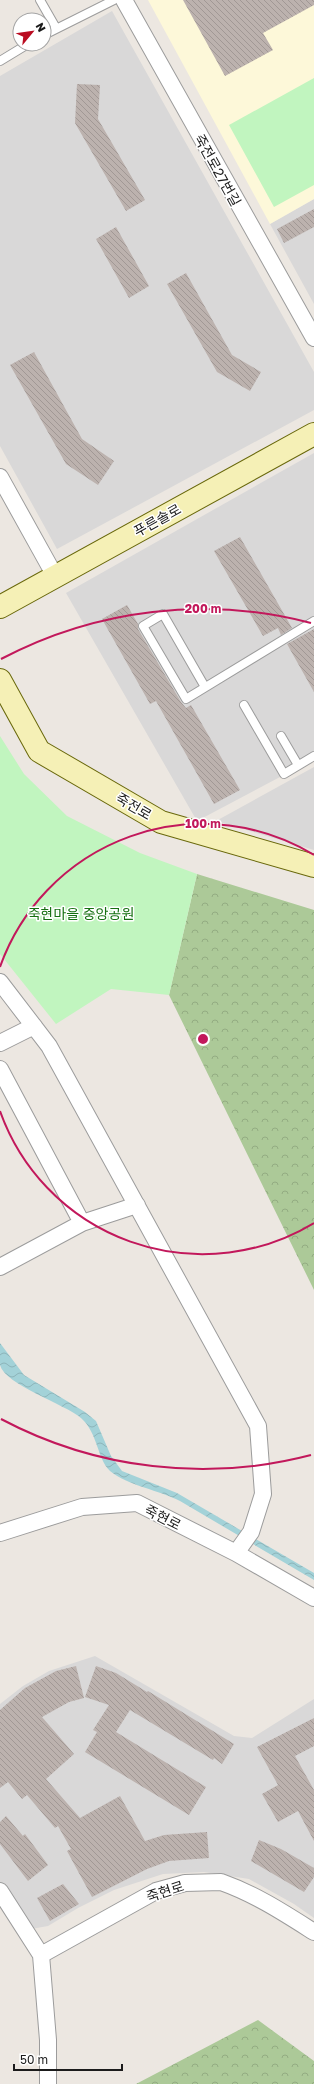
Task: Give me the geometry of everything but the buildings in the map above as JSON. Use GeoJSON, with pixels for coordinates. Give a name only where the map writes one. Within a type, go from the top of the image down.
{"type":"FeatureCollection","features":[{"type":"Feature","properties":{"kind":"street","name":"죽전로27번길"},"geometry":{"type":"LineString","coordinates":[[124,0],[314,338]]}},
{"type":"Feature","properties":{"kind":"street","name":"푸른솔로"},"geometry":{"type":"LineString","coordinates":[[0,607],[314,434]]}},
{"type":"Feature","properties":{"kind":"street"},"geometry":{"type":"LineString","coordinates":[[0,477],[55,576]]}},
{"type":"Feature","properties":{"kind":"street","name":"죽전로"},"geometry":{"type":"LineString","coordinates":[[0,680],[39,751],[161,822],[314,866]]}},
{"type":"Feature","properties":{"kind":"street"},"geometry":{"type":"LineString","coordinates":[[0,982],[49,1046],[258,1426],[263,1494],[245,1543]]}},
{"type":"Feature","properties":{"kind":"street"},"geometry":{"type":"LineString","coordinates":[[0,1043],[34,1026]]}},
{"type":"Feature","properties":{"kind":"street"},"geometry":{"type":"LineString","coordinates":[[0,1069],[82,1223]]}},
{"type":"Feature","properties":{"kind":"street"},"geometry":{"type":"LineString","coordinates":[[0,1267],[82,1223],[137,1205]]}},
{"type":"Feature","properties":{"kind":"street","name":"죽현로"},"geometry":{"type":"LineString","coordinates":[[0,1533],[82,1507],[137,1503],[245,1543],[314,1598]]}},
{"type":"Feature","properties":{"kind":"street","name":"죽현로"},"geometry":{"type":"LineString","coordinates":[[41,1954],[156,1891],[185,1883],[221,1882],[253,1894],[314,1932]]}},
{"type":"Feature","properties":{"kind":"street"},"geometry":{"type":"LineString","coordinates":[[0,1891],[41,1954],[48,2040],[48,2084]]}},
{"type":"Feature","properties":{"kind":"lane"},"geometry":{"type":"LineString","coordinates":[[40,0],[56,28]]}},
{"type":"Feature","properties":{"kind":"lane"},"geometry":{"type":"LineString","coordinates":[[52,30],[114,0]]}},
{"type":"Feature","properties":{"kind":"lane"},"geometry":{"type":"LineString","coordinates":[[0,61],[15,52]]}},
{"type":"Feature","properties":{"kind":"lane"},"geometry":{"type":"LineString","coordinates":[[205,687],[163,614],[143,626],[186,699],[314,621]]}},
{"type":"Feature","properties":{"kind":"lane"},"geometry":{"type":"LineString","coordinates":[[244,705],[284,774],[314,756]]}},
{"type":"Feature","properties":{"kind":"lane"},"geometry":{"type":"LineString","coordinates":[[281,736],[298,765]]}},
{"type":"Feature","properties":{"kind":"shaded area"},"geometry":{"type":"Polygon","coordinates":[[[148,0],[314,0],[314,199],[270,224],[148,0]]]}},
{"type":"Feature","properties":{"kind":"shaded area"},"geometry":{"type":"Polygon","coordinates":[[[112,11],[314,372],[314,410],[57,549],[0,446],[0,76],[41,52],[52,52],[52,46],[112,11]]]}},
{"type":"Feature","properties":{"kind":"shaded area"},"geometry":{"type":"Polygon","coordinates":[[[314,199],[314,304],[270,224],[314,199]]]}},
{"type":"Feature","properties":{"kind":"shaded area"},"geometry":{"type":"Polygon","coordinates":[[[314,453],[314,759],[197,821],[66,593],[314,453]]]}},
{"type":"Feature","properties":{"kind":"shaded area"},"geometry":{"type":"Polygon","coordinates":[[[314,767],[314,850],[216,821],[314,767]]]}},
{"type":"Feature","properties":{"kind":"shaded area"},"geometry":{"type":"Polygon","coordinates":[[[95,1656],[234,1736],[252,1738],[314,1699],[314,1918],[294,1904],[249,1879],[204,1872],[163,1874],[114,1890],[78,1908],[48,1926],[31,1929],[0,1882],[0,1704],[23,1686],[49,1671],[95,1656]]]}},
{"type":"Feature","properties":{"kind":"green space"},"geometry":{"type":"Polygon","coordinates":[[[314,78],[314,185],[274,207],[229,125],[314,78]]]}},
{"type":"Feature","properties":{"kind":"green space","name":"죽현마을 중앙공원"},"geometry":{"type":"Polygon","coordinates":[[[0,736],[24,774],[67,816],[140,853],[197,874],[169,995],[111,989],[56,1024],[0,954],[0,736]]]}},
{"type":"Feature","properties":{"kind":"green space"},"geometry":{"type":"Polygon","coordinates":[[[197,874],[314,910],[314,1290],[169,995],[197,874]]]}},
{"type":"Feature","properties":{"kind":"green space"},"geometry":{"type":"Polygon","coordinates":[[[258,2020],[314,2061],[314,2084],[136,2084],[258,2020]]]}},
{"type":"Feature","properties":{"kind":"water"},"geometry":{"type":"Polygon","coordinates":[[[0,1343],[24,1375],[85,1412],[96,1421],[111,1456],[122,1471],[177,1493],[314,1573],[314,1580],[180,1501],[135,1484],[110,1471],[102,1460],[91,1431],[81,1418],[24,1387],[4,1372],[0,1365],[0,1343]]]}}]}
